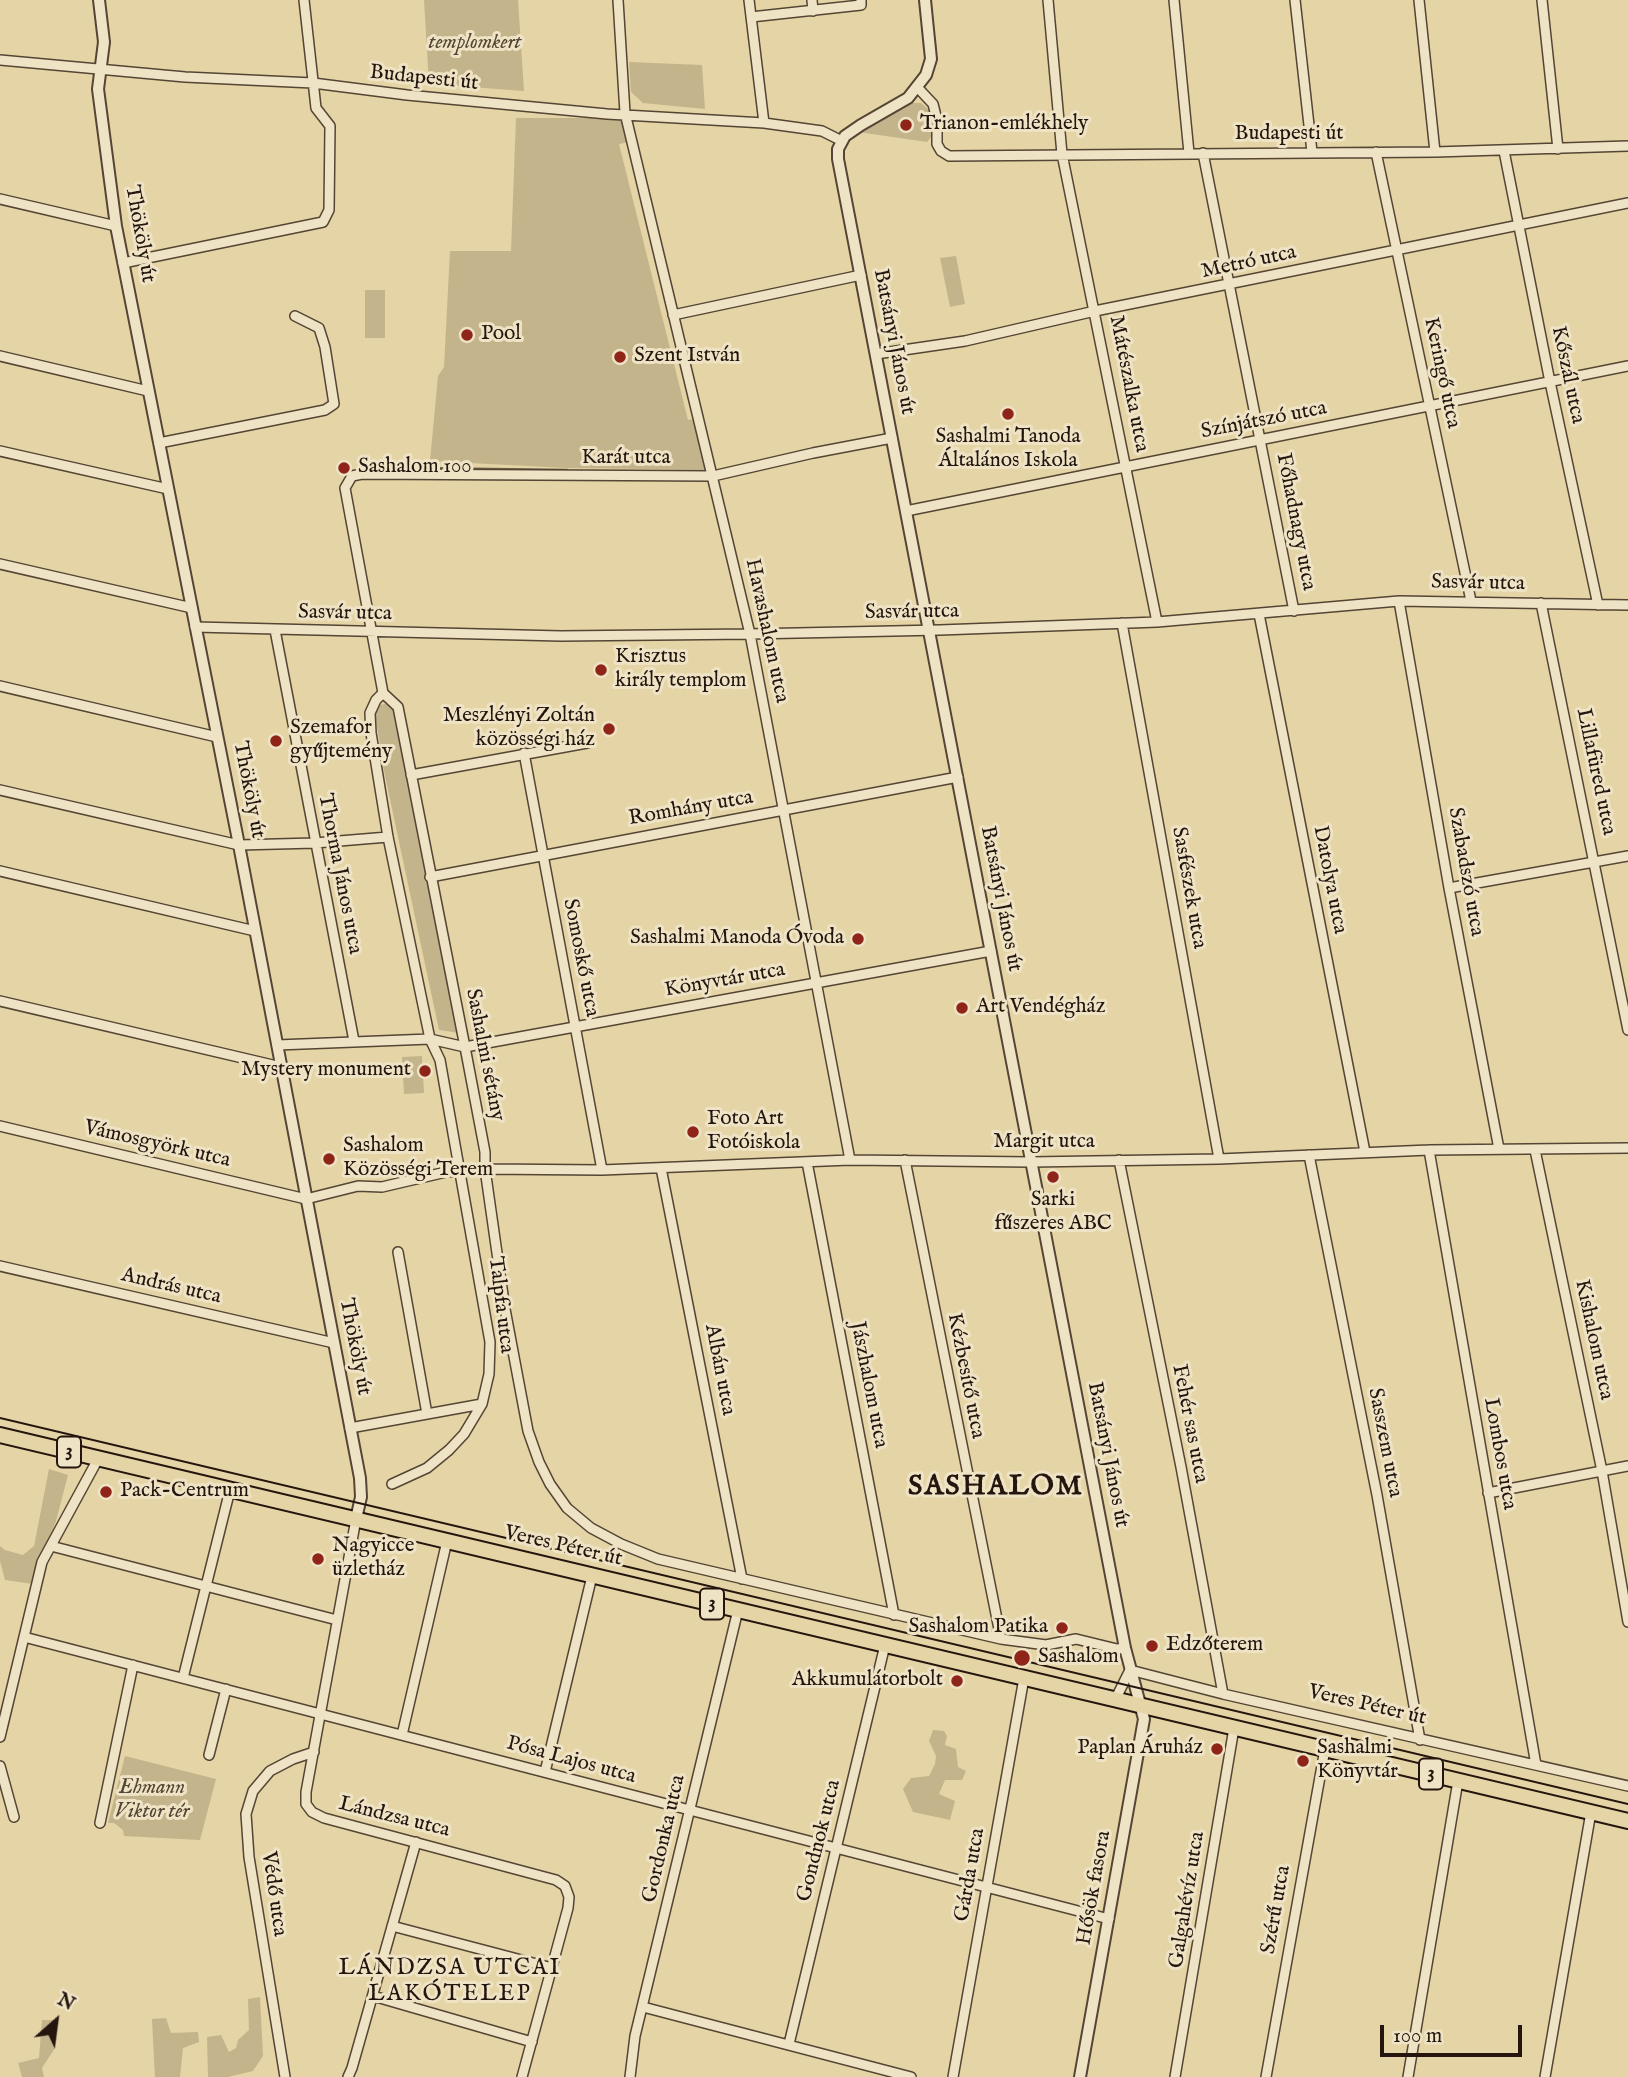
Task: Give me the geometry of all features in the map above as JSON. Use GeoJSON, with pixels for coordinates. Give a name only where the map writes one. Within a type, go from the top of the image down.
{"type":"FeatureCollection","features":[{"type":"Feature","properties":{"kind":"main road","name":"Veres Péter út"},"geometry":{"type":"LineString","coordinates":[[1,1437],[1628,1821]]}},
{"type":"Feature","properties":{"kind":"street","name":"Thököly út"},"geometry":{"type":"LineString","coordinates":[[99,0],[104,42],[99,99],[116,226],[256,931],[350,1428],[361,1494],[356,1519]]}},
{"type":"Feature","properties":{"kind":"street"},"geometry":{"type":"LineString","coordinates":[[123,263],[323,222],[329,210],[330,126],[316,108],[304,0]]}},
{"type":"Feature","properties":{"kind":"street","name":"Havashalom utca"},"geometry":{"type":"LineString","coordinates":[[618,0],[625,113],[750,635],[850,1160]]}},
{"type":"Feature","properties":{"kind":"street"},"geometry":{"type":"LineString","coordinates":[[749,0],[764,123]]}},
{"type":"Feature","properties":{"kind":"street"},"geometry":{"type":"LineString","coordinates":[[812,0],[813,10]]}},
{"type":"Feature","properties":{"kind":"street"},"geometry":{"type":"LineString","coordinates":[[751,17],[861,5],[861,0]]}},
{"type":"Feature","properties":{"kind":"street"},"geometry":{"type":"LineString","coordinates":[[844,139],[860,125],[902,101],[918,88],[926,75],[931,59],[925,0]]}},
{"type":"Feature","properties":{"kind":"street","name":"Mátészalka utca"},"geometry":{"type":"LineString","coordinates":[[1048,0],[1062,154],[1157,622]]}},
{"type":"Feature","properties":{"kind":"street"},"geometry":{"type":"LineString","coordinates":[[1174,0],[1189,153]]}},
{"type":"Feature","properties":{"kind":"street"},"geometry":{"type":"LineString","coordinates":[[1295,0],[1312,152]]}},
{"type":"Feature","properties":{"kind":"street"},"geometry":{"type":"LineString","coordinates":[[1419,0],[1435,152]]}},
{"type":"Feature","properties":{"kind":"street"},"geometry":{"type":"LineString","coordinates":[[1542,0],[1558,149]]}},
{"type":"Feature","properties":{"kind":"street","name":"Budapesti út"},"geometry":{"type":"LineString","coordinates":[[0,60],[185,77],[313,83],[407,96],[607,114],[764,123],[822,131],[844,139]]}},
{"type":"Feature","properties":{"kind":"street","name":"Budapesti út"},"geometry":{"type":"LineString","coordinates":[[918,88],[933,104],[937,120],[937,144],[941,151],[949,156],[1435,152],[1628,147]]}},
{"type":"Feature","properties":{"kind":"street","name":"Batsányi János út"},"geometry":{"type":"LineString","coordinates":[[844,139],[838,149],[838,159],[1125,1648],[1142,1707]]}},
{"type":"Feature","properties":{"kind":"street","name":"Kőszál utca"},"geometry":{"type":"LineString","coordinates":[[1504,151],[1598,605]]}},
{"type":"Feature","properties":{"kind":"street","name":"Keringő utca"},"geometry":{"type":"LineString","coordinates":[[1376,152],[1471,601]]}},
{"type":"Feature","properties":{"kind":"street","name":"Főhadnagy utca"},"geometry":{"type":"LineString","coordinates":[[1203,153],[1294,611]]}},
{"type":"Feature","properties":{"kind":"street"},"geometry":{"type":"LineString","coordinates":[[0,199],[116,226]]}},
{"type":"Feature","properties":{"kind":"street","name":"Metró utca"},"geometry":{"type":"LineString","coordinates":[[876,354],[965,341],[1095,311],[1229,286],[1628,203]]}},
{"type":"Feature","properties":{"kind":"street"},"geometry":{"type":"LineString","coordinates":[[673,315],[861,275]]}},
{"type":"Feature","properties":{"kind":"street"},"geometry":{"type":"LineString","coordinates":[[159,443],[325,410],[334,404],[325,346],[319,328],[295,316]]}},
{"type":"Feature","properties":{"kind":"street"},"geometry":{"type":"LineString","coordinates":[[0,356],[148,391]]}},
{"type":"Feature","properties":{"kind":"street","name":"Színjátszó utca"},"geometry":{"type":"LineString","coordinates":[[906,511],[1628,366]]}},
{"type":"Feature","properties":{"kind":"street","name":"Karát utca"},"geometry":{"type":"LineString","coordinates":[[356,474],[713,476],[892,438]]}},
{"type":"Feature","properties":{"kind":"street"},"geometry":{"type":"LineString","coordinates":[[0,451],[169,489]]}},
{"type":"Feature","properties":{"kind":"street","name":"Sashalmi sétány"},"geometry":{"type":"LineString","coordinates":[[356,474],[349,479],[345,488],[383,693],[398,707],[465,1047],[485,1152],[485,1169],[505,1309],[528,1431],[544,1474],[559,1498],[577,1517],[606,1537],[635,1551]]}},
{"type":"Feature","properties":{"kind":"street"},"geometry":{"type":"LineString","coordinates":[[0,564],[192,608]]}},
{"type":"Feature","properties":{"kind":"street","name":"Sasvár utca"},"geometry":{"type":"LineString","coordinates":[[195,627],[561,636],[750,635],[1157,622],[1399,601],[1628,605]]}},
{"type":"Feature","properties":{"kind":"street","name":"Szabadszó utca"},"geometry":{"type":"LineString","coordinates":[[1399,601],[1449,888],[1499,1149]]}},
{"type":"Feature","properties":{"kind":"street","name":"Lillafüred utca"},"geometry":{"type":"LineString","coordinates":[[1541,604],[1628,1030]]}},
{"type":"Feature","properties":{"kind":"street","name":"Datolya utca"},"geometry":{"type":"LineString","coordinates":[[1259,614],[1365,1152]]}},
{"type":"Feature","properties":{"kind":"street","name":"Sasfészek utca"},"geometry":{"type":"LineString","coordinates":[[1122,623],[1219,1158]]}},
{"type":"Feature","properties":{"kind":"street","name":"Thorma János utca"},"geometry":{"type":"LineString","coordinates":[[275,631],[354,1041]]}},
{"type":"Feature","properties":{"kind":"street"},"geometry":{"type":"LineString","coordinates":[[0,686],[217,737]]}},
{"type":"Feature","properties":{"kind":"street"},"geometry":{"type":"LineString","coordinates":[[383,693],[370,713],[371,733],[388,837],[430,1039],[440,1060],[461,1172]]}},
{"type":"Feature","properties":{"kind":"street"},"geometry":{"type":"LineString","coordinates":[[411,775],[587,743]]}},
{"type":"Feature","properties":{"kind":"street","name":"Somoskő utca"},"geometry":{"type":"LineString","coordinates":[[524,754],[602,1170]]}},
{"type":"Feature","properties":{"kind":"street","name":"Romhány utca"},"geometry":{"type":"LineString","coordinates":[[430,877],[958,777]]}},
{"type":"Feature","properties":{"kind":"street"},"geometry":{"type":"LineString","coordinates":[[0,790],[239,845],[388,837]]}},
{"type":"Feature","properties":{"kind":"street"},"geometry":{"type":"LineString","coordinates":[[1449,888],[1628,856]]}},
{"type":"Feature","properties":{"kind":"street"},"geometry":{"type":"LineString","coordinates":[[0,872],[256,931]]}},
{"type":"Feature","properties":{"kind":"street","name":"Könyvtár utca"},"geometry":{"type":"LineString","coordinates":[[465,1047],[990,951]]}},
{"type":"Feature","properties":{"kind":"street"},"geometry":{"type":"LineString","coordinates":[[0,1001],[281,1067]]}},
{"type":"Feature","properties":{"kind":"street"},"geometry":{"type":"LineString","coordinates":[[277,1045],[430,1039],[465,1047]]}},
{"type":"Feature","properties":{"kind":"street","name":"Vámosgyörk utca"},"geometry":{"type":"LineString","coordinates":[[0,1126],[306,1199]]}},
{"type":"Feature","properties":{"kind":"street","name":"Margit utca"},"geometry":{"type":"LineString","coordinates":[[306,1199],[402,1178],[409,1180],[446,1172],[485,1169],[602,1170],[850,1160],[1031,1162],[1429,1150],[1628,1148]]}},
{"type":"Feature","properties":{"kind":"street","name":"Lombos utca"},"geometry":{"type":"LineString","coordinates":[[1429,1150],[1536,1765]]}},
{"type":"Feature","properties":{"kind":"street","name":"Kishalom utca"},"geometry":{"type":"LineString","coordinates":[[1535,1150],[1602,1471],[1628,1622]]}},
{"type":"Feature","properties":{"kind":"street","name":"Sasszem utca"},"geometry":{"type":"LineString","coordinates":[[1309,1155],[1377,1495],[1420,1740]]}},
{"type":"Feature","properties":{"kind":"street","name":"Kézbesítő utca"},"geometry":{"type":"LineString","coordinates":[[905,1160],[1001,1639]]}},
{"type":"Feature","properties":{"kind":"street","name":"Fehér sas utca"},"geometry":{"type":"LineString","coordinates":[[1119,1160],[1223,1694]]}},
{"type":"Feature","properties":{"kind":"street","name":"Jászhalom utca"},"geometry":{"type":"LineString","coordinates":[[807,1162],[894,1615]]}},
{"type":"Feature","properties":{"kind":"street","name":"Albán utca"},"geometry":{"type":"LineString","coordinates":[[661,1168],[741,1578]]}},
{"type":"Feature","properties":{"kind":"street","name":"Talpfa utca"},"geometry":{"type":"LineString","coordinates":[[392,1483],[417,1474],[449,1450],[464,1434],[482,1404],[490,1365],[490,1342],[461,1172]]}},
{"type":"Feature","properties":{"kind":"street"},"geometry":{"type":"LineString","coordinates":[[398,1252],[427,1414]]}},
{"type":"Feature","properties":{"kind":"street","name":"András utca"},"geometry":{"type":"LineString","coordinates":[[0,1266],[334,1343]]}},
{"type":"Feature","properties":{"kind":"street"},"geometry":{"type":"LineString","coordinates":[[486,1312],[505,1309]]}},
{"type":"Feature","properties":{"kind":"street"},"geometry":{"type":"LineString","coordinates":[[350,1428],[482,1404]]}},
{"type":"Feature","properties":{"kind":"street"},"geometry":{"type":"LineString","coordinates":[[0,1737],[42,1562],[98,1459]]}},
{"type":"Feature","properties":{"kind":"street"},"geometry":{"type":"LineString","coordinates":[[1488,1493],[1628,1466]]}},
{"type":"Feature","properties":{"kind":"street"},"geometry":{"type":"LineString","coordinates":[[183,1678],[230,1490]]}},
{"type":"Feature","properties":{"kind":"street","name":"Lándzsa utca"},"geometry":{"type":"LineString","coordinates":[[356,1519],[305,1799],[312,1812],[324,1818],[556,1880],[565,1886],[569,1897],[568,1908],[523,2077]]}},
{"type":"Feature","properties":{"kind":"street"},"geometry":{"type":"LineString","coordinates":[[402,1735],[447,1541]]}},
{"type":"Feature","properties":{"kind":"street"},"geometry":{"type":"LineString","coordinates":[[51,1546],[338,1620]]}},
{"type":"Feature","properties":{"kind":"street","name":"Veres Péter út"},"geometry":{"type":"LineString","coordinates":[[635,1551],[658,1559],[1001,1639],[1046,1645],[1076,1639],[1117,1649],[1125,1648]]}},
{"type":"Feature","properties":{"kind":"street"},"geometry":{"type":"LineString","coordinates":[[545,1772],[592,1576]]}},
{"type":"Feature","properties":{"kind":"street","name":"Gordonka utca"},"geometry":{"type":"LineString","coordinates":[[630,2077],[632,2051],[738,1610]]}},
{"type":"Feature","properties":{"kind":"street","name":"Pósa Lajos utca"},"geometry":{"type":"LineString","coordinates":[[24,1637],[1109,1919]]}},
{"type":"Feature","properties":{"kind":"street","name":"Gondnok utca"},"geometry":{"type":"LineString","coordinates":[[789,2044],[885,1645]]}},
{"type":"Feature","properties":{"kind":"street"},"geometry":{"type":"LineString","coordinates":[[100,1823],[133,1665]]}},
{"type":"Feature","properties":{"kind":"street"},"geometry":{"type":"LineString","coordinates":[[1115,1700],[1130,1670]]}},
{"type":"Feature","properties":{"kind":"street","name":"Veres Péter út"},"geometry":{"type":"LineString","coordinates":[[1130,1670],[1420,1740],[1628,1786]]}},
{"type":"Feature","properties":{"kind":"street","name":"Gárda utca"},"geometry":{"type":"LineString","coordinates":[[953,2077],[1024,1678]]}},
{"type":"Feature","properties":{"kind":"street"},"geometry":{"type":"LineString","coordinates":[[209,1755],[226,1689]]}},
{"type":"Feature","properties":{"kind":"street","name":"Hősök fasora"},"geometry":{"type":"LineString","coordinates":[[1080,2077],[1144,1722],[1142,1707]]}},
{"type":"Feature","properties":{"kind":"street","name":"Galgahévíz utca"},"geometry":{"type":"LineString","coordinates":[[1175,2077],[1234,1728]]}},
{"type":"Feature","properties":{"kind":"street","name":"Szérű utca"},"geometry":{"type":"LineString","coordinates":[[1266,2077],[1325,1749]]}},
{"type":"Feature","properties":{"kind":"street","name":"Védő utca"},"geometry":{"type":"LineString","coordinates":[[285,2077],[246,1823],[247,1808],[251,1789],[270,1771],[314,1752]]}},
{"type":"Feature","properties":{"kind":"street"},"geometry":{"type":"LineString","coordinates":[[0,1766],[14,1818]]}},
{"type":"Feature","properties":{"kind":"street"},"geometry":{"type":"LineString","coordinates":[[1408,2077],[1458,1781]]}},
{"type":"Feature","properties":{"kind":"street"},"geometry":{"type":"LineString","coordinates":[[1545,2077],[1591,1812]]}},
{"type":"Feature","properties":{"kind":"street"},"geometry":{"type":"LineString","coordinates":[[348,2077],[416,1842]]}},
{"type":"Feature","properties":{"kind":"street"},"geometry":{"type":"LineString","coordinates":[[392,1926],[552,1968]]}},
{"type":"Feature","properties":{"kind":"street"},"geometry":{"type":"LineString","coordinates":[[373,1996],[532,2042]]}},
{"type":"Feature","properties":{"kind":"street"},"geometry":{"type":"LineString","coordinates":[[643,2007],[911,2077]]}},
{"type":"Feature","properties":{"kind":"green space","name":"templomkert"},"geometry":{"type":"Polygon","coordinates":[[[424,0],[518,0],[524,91],[429,84],[424,0]]]}},
{"type":"Feature","properties":{"kind":"green space"},"geometry":{"type":"Polygon","coordinates":[[[629,62],[702,65],[705,109],[643,103],[631,92],[629,62]]]}},
{"type":"Feature","properties":{"kind":"green space"},"geometry":{"type":"Polygon","coordinates":[[[908,103],[921,103],[929,110],[933,135],[927,142],[858,132],[908,103]]]}},
{"type":"Feature","properties":{"kind":"green space"},"geometry":{"type":"Polygon","coordinates":[[[516,118],[625,118],[630,142],[619,144],[688,420],[695,419],[709,470],[567,468],[430,461],[438,376],[444,367],[450,251],[511,251],[516,118]]]}},
{"type":"Feature","properties":{"kind":"green space"},"geometry":{"type":"Polygon","coordinates":[[[956,256],[965,304],[950,307],[940,258],[956,256]]]}},
{"type":"Feature","properties":{"kind":"green space"},"geometry":{"type":"Polygon","coordinates":[[[365,290],[385,290],[385,338],[365,338],[365,290]]]}},
{"type":"Feature","properties":{"kind":"green space"},"geometry":{"type":"Polygon","coordinates":[[[389,703],[395,709],[459,1033],[439,1030],[384,771],[375,714],[380,705],[389,703]]]}},
{"type":"Feature","properties":{"kind":"green space"},"geometry":{"type":"Polygon","coordinates":[[[422,1056],[424,1093],[404,1094],[402,1057],[422,1056]]]}},
{"type":"Feature","properties":{"kind":"green space"},"geometry":{"type":"Polygon","coordinates":[[[49,1469],[68,1475],[56,1521],[33,1584],[5,1580],[0,1561],[0,1546],[23,1555],[34,1546],[49,1469]]]}},
{"type":"Feature","properties":{"kind":"green space"},"geometry":{"type":"Polygon","coordinates":[[[933,1730],[944,1731],[947,1736],[945,1745],[956,1749],[958,1767],[966,1771],[962,1780],[945,1780],[939,1794],[955,1801],[950,1820],[913,1812],[903,1789],[911,1778],[929,1776],[936,1756],[929,1741],[933,1730]]]}},
{"type":"Feature","properties":{"kind":"green space","name":"Ehmann Viktor tér"},"geometry":{"type":"Polygon","coordinates":[[[125,1756],[216,1779],[200,1840],[124,1836],[123,1830],[114,1823],[108,1823],[125,1756]]]}},
{"type":"Feature","properties":{"kind":"green space"},"geometry":{"type":"Polygon","coordinates":[[[260,1997],[263,2056],[253,2071],[228,2077],[208,2077],[207,2037],[221,2035],[229,2052],[236,2048],[238,2040],[249,2030],[248,1999],[260,1997]]]}},
{"type":"Feature","properties":{"kind":"green space"},"geometry":{"type":"Polygon","coordinates":[[[166,2018],[171,2033],[198,2032],[199,2042],[183,2048],[180,2077],[155,2077],[152,2019],[166,2018]]]}},
{"type":"Feature","properties":{"kind":"green space"},"geometry":{"type":"Polygon","coordinates":[[[42,2020],[54,2020],[55,2048],[42,2068],[44,2077],[22,2077],[18,2063],[39,2058],[42,2020]]]}},
{"type":"Feature","properties":{"kind":"waterway"},"geometry":{"type":"LineString","coordinates":[[358,467],[398,467]]}},
{"type":"Feature","properties":{"kind":"waterway"},"geometry":{"type":"LineString","coordinates":[[414,468],[567,470]]}},
{"type":"Feature","properties":{"kind":"tram line"},"geometry":{"type":"LineString","coordinates":[[0,1418],[1628,1804]]}},
{"type":"Feature","properties":{"kind":"place","name":"Trianon-emlékhely"},"geometry":{"type":"Point","coordinates":[906,125]}},
{"type":"Feature","properties":{"kind":"place","name":"Pool"},"geometry":{"type":"Point","coordinates":[467,335]}},
{"type":"Feature","properties":{"kind":"place","name":"Szent István"},"geometry":{"type":"Point","coordinates":[620,357]}},
{"type":"Feature","properties":{"kind":"place","name":"Sashalmi Tanoda Általános Iskola"},"geometry":{"type":"Point","coordinates":[1008,414]}},
{"type":"Feature","properties":{"kind":"place","name":"Sashalom 100"},"geometry":{"type":"Point","coordinates":[344,468]}},
{"type":"Feature","properties":{"kind":"place","name":"Krisztus király templom"},"geometry":{"type":"Point","coordinates":[601,670]}},
{"type":"Feature","properties":{"kind":"place","name":"Meszlényi Zoltán közösségi ház"},"geometry":{"type":"Point","coordinates":[609,729]}},
{"type":"Feature","properties":{"kind":"place","name":"Szemafor gyűjtemény"},"geometry":{"type":"Point","coordinates":[276,741]}},
{"type":"Feature","properties":{"kind":"place","name":"Sashalmi Manoda Óvoda"},"geometry":{"type":"Point","coordinates":[858,939]}},
{"type":"Feature","properties":{"kind":"place","name":"Art Vendégház"},"geometry":{"type":"Point","coordinates":[962,1008]}},
{"type":"Feature","properties":{"kind":"place","name":"Mystery monument"},"geometry":{"type":"Point","coordinates":[425,1071]}},
{"type":"Feature","properties":{"kind":"place","name":"Foto Art Fotóiskola"},"geometry":{"type":"Point","coordinates":[693,1132]}},
{"type":"Feature","properties":{"kind":"place","name":"Sashalom Közösségi Terem"},"geometry":{"type":"Point","coordinates":[329,1159]}},
{"type":"Feature","properties":{"kind":"place","name":"Sarki fűszeres ABC"},"geometry":{"type":"Point","coordinates":[1053,1177]}},
{"type":"Feature","properties":{"kind":"place","name":"Pack-Centrum"},"geometry":{"type":"Point","coordinates":[106,1492]}},
{"type":"Feature","properties":{"kind":"place","name":"Nagyicce üzletház"},"geometry":{"type":"Point","coordinates":[318,1559]}},
{"type":"Feature","properties":{"kind":"place","name":"Sashalom Patika"},"geometry":{"type":"Point","coordinates":[1062,1628]}},
{"type":"Feature","properties":{"kind":"place","name":"Edzőterem"},"geometry":{"type":"Point","coordinates":[1152,1646]}},
{"type":"Feature","properties":{"kind":"place","name":"Sashalom"},"geometry":{"type":"Point","coordinates":[1022,1658]}},
{"type":"Feature","properties":{"kind":"place","name":"Akkumulátorbolt"},"geometry":{"type":"Point","coordinates":[957,1681]}},
{"type":"Feature","properties":{"kind":"place","name":"Paplan Áruház"},"geometry":{"type":"Point","coordinates":[1217,1749]}},
{"type":"Feature","properties":{"kind":"place","name":"Sashalmi Könyvtár"},"geometry":{"type":"Point","coordinates":[1303,1761]}},
{"type":"Feature","properties":{"kind":"district","name":"SASHALOM"},"geometry":{"type":"Point","coordinates":[996,1488]}},
{"type":"Feature","properties":{"kind":"district","name":"LÁNDZSA UTCAI LAKÓTELEP"},"geometry":{"type":"Point","coordinates":[450,1982]}}]}
